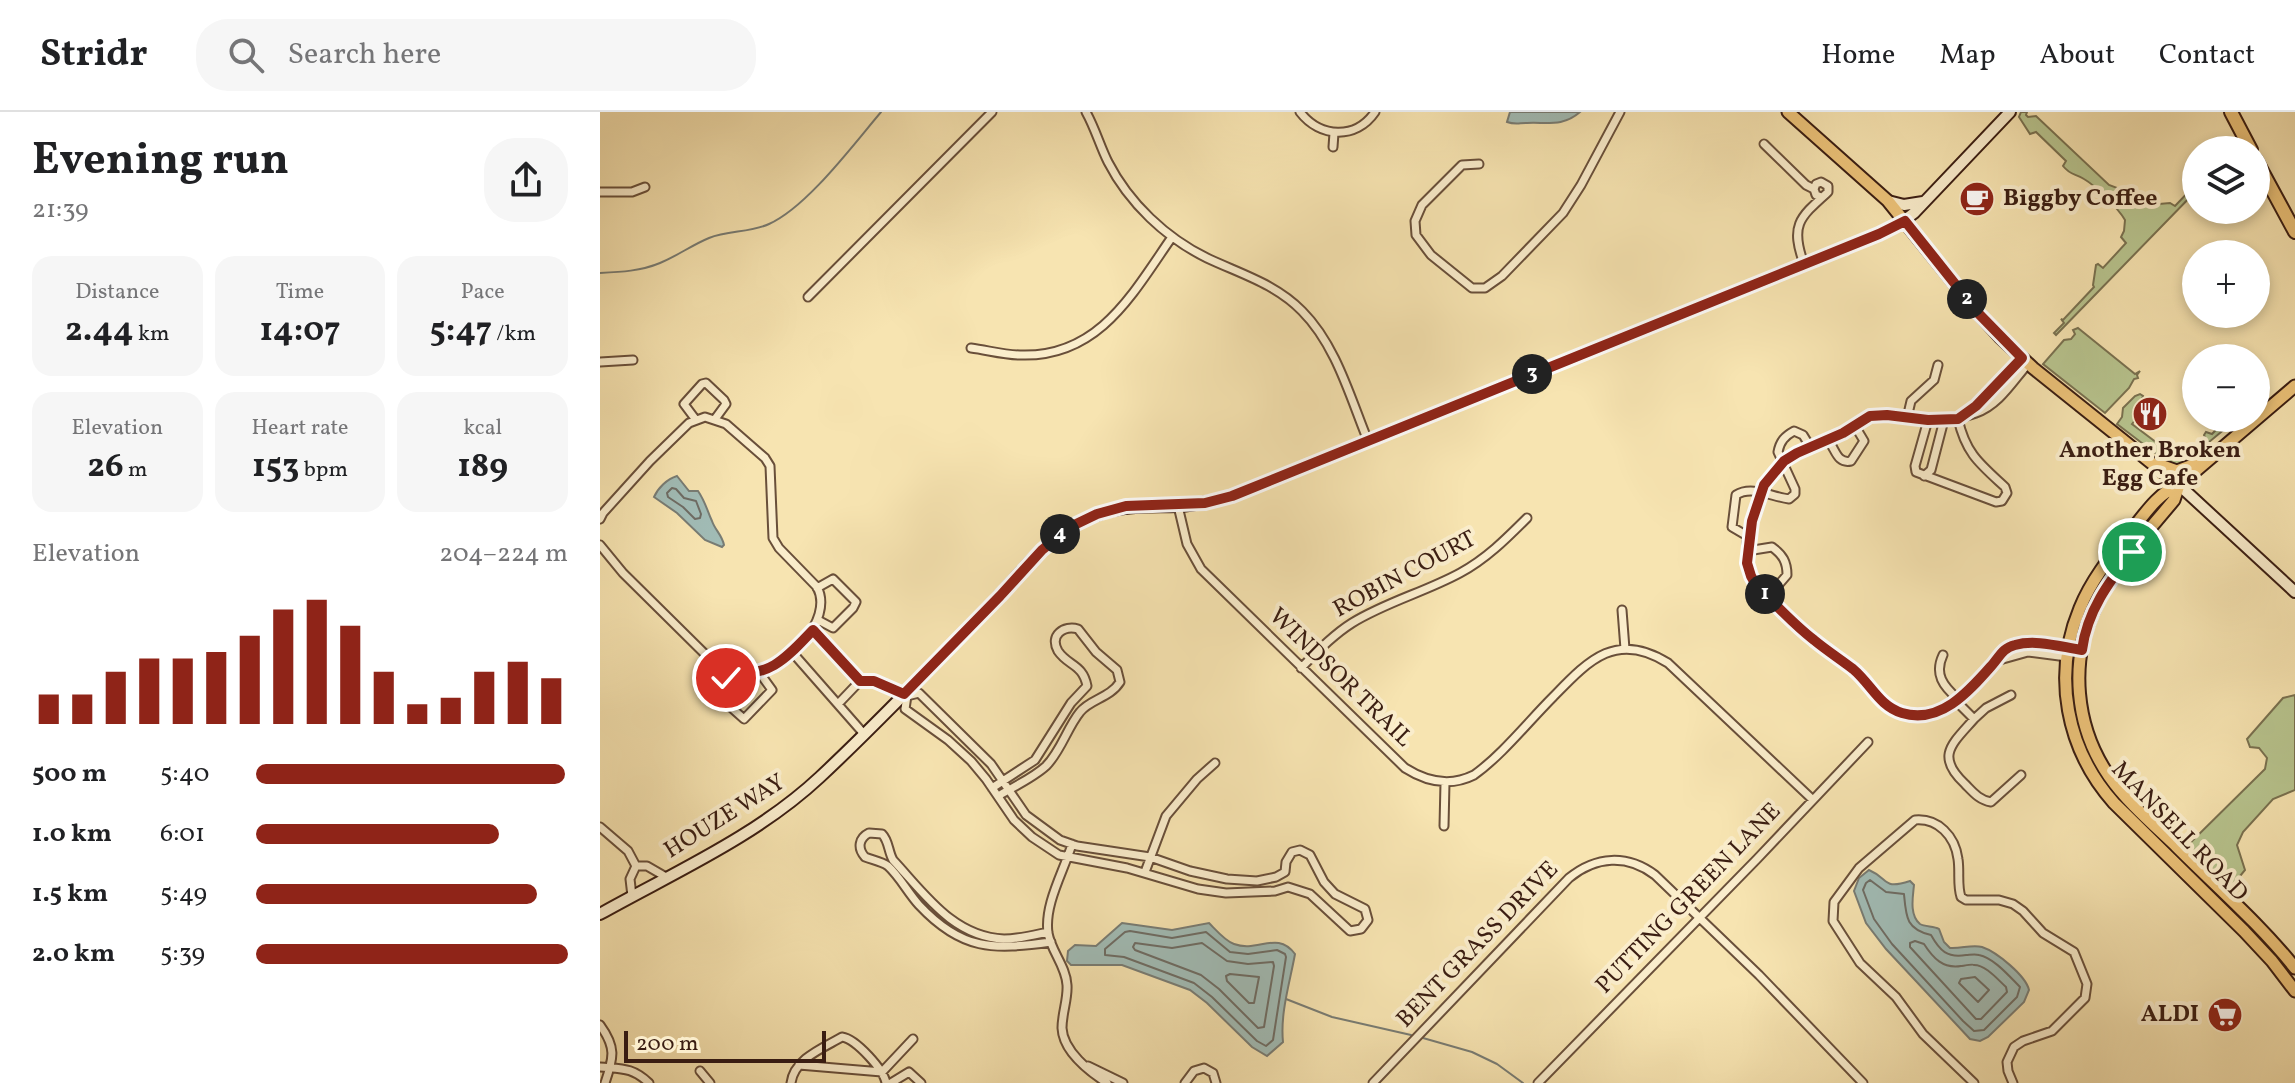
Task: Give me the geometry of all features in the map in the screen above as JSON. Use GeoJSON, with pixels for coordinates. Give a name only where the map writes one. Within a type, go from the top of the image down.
{"type":"FeatureCollection","features":[{"type":"Feature","properties":{"kind":"highway"},"geometry":{"type":"LineString","coordinates":[[2231,112],[2244,136]]}},
{"type":"Feature","properties":{"kind":"highway"},"geometry":{"type":"LineString","coordinates":[[2270,186],[2295,232]]}},
{"type":"Feature","properties":{"kind":"main road"},"geometry":{"type":"LineString","coordinates":[[1788,112],[1888,201],[1979,314],[2025,361],[2179,485]]}},
{"type":"Feature","properties":{"kind":"main road","name":"MANSELL ROAD"},"geometry":{"type":"LineString","coordinates":[[2295,386],[2179,485],[2167,489],[2089,589],[2075,621],[2067,652],[2067,705],[2072,729],[2080,752],[2098,784],[2244,931],[2295,991]]}},
{"type":"Feature","properties":{"kind":"main road"},"geometry":{"type":"LineString","coordinates":[[2149,460],[2177,471],[2206,461]]}},
{"type":"Feature","properties":{"kind":"main road"},"geometry":{"type":"LineString","coordinates":[[2149,460],[2160,487],[2158,500]]}},
{"type":"Feature","properties":{"kind":"main road","name":"MANSELL ROAD"},"geometry":{"type":"LineString","coordinates":[[2179,485],[2174,500],[2105,587],[2090,619],[2082,650],[2079,693],[2083,716],[2093,747],[2107,774],[2123,794],[2244,912],[2295,968]]}},
{"type":"Feature","properties":{"kind":"main road"},"geometry":{"type":"LineString","coordinates":[[2080,752],[2093,747]]}},
{"type":"Feature","properties":{"kind":"street"},"geometry":{"type":"LineString","coordinates":[[808,297],[992,112]]}},
{"type":"Feature","properties":{"kind":"street"},"geometry":{"type":"LineString","coordinates":[[1086,112],[1108,161],[1125,189],[1146,214],[1172,237],[1206,257],[1269,285],[1303,312],[1319,330],[1331,351],[1368,441]]}},
{"type":"Feature","properties":{"kind":"street"},"geometry":{"type":"LineString","coordinates":[[1300,112],[1312,125],[1334,133],[1365,124],[1375,112]]}},
{"type":"Feature","properties":{"kind":"street"},"geometry":{"type":"LineString","coordinates":[[1479,164],[1462,165],[1422,205],[1415,221],[1416,235],[1431,255],[1472,288],[1485,288],[1502,276],[1563,213],[1620,112]]}},
{"type":"Feature","properties":{"kind":"street","name":"HOUZE WAY"},"geometry":{"type":"LineString","coordinates":[[600,914],[768,820],[804,792],[905,695],[1042,550],[1070,527],[1097,514],[1126,506],[1178,506],[1232,496],[1888,231],[1905,221],[2010,112]]}},
{"type":"Feature","properties":{"kind":"street"},"geometry":{"type":"LineString","coordinates":[[1333,147],[1334,133]]}},
{"type":"Feature","properties":{"kind":"street"},"geometry":{"type":"LineString","coordinates":[[1764,144],[1821,197]]}},
{"type":"Feature","properties":{"kind":"street"},"geometry":{"type":"LineString","coordinates":[[1804,264],[1796,242],[1797,234],[1804,217],[1828,192],[1827,184],[1819,182],[1814,189]]}},
{"type":"Feature","properties":{"kind":"street"},"geometry":{"type":"LineString","coordinates":[[600,192],[632,192],[645,187]]}},
{"type":"Feature","properties":{"kind":"street"},"geometry":{"type":"LineString","coordinates":[[1888,201],[1904,205],[1925,201]]}},
{"type":"Feature","properties":{"kind":"street"},"geometry":{"type":"LineString","coordinates":[[971,348],[1020,355],[1058,350],[1084,340],[1111,321],[1125,305],[1172,237]]}},
{"type":"Feature","properties":{"kind":"street"},"geometry":{"type":"LineString","coordinates":[[600,362],[633,360]]}},
{"type":"Feature","properties":{"kind":"street"},"geometry":{"type":"LineString","coordinates":[[2025,361],[1961,417],[1928,420],[1875,415],[1784,461],[1761,492],[1749,537],[1747,563],[1751,576],[1768,597],[1812,639],[1854,670],[1892,709],[1911,715],[1928,715],[1944,709],[1957,700],[2002,651],[2014,645],[2038,643],[2067,652],[2082,650]]}},
{"type":"Feature","properties":{"kind":"street"},"geometry":{"type":"LineString","coordinates":[[1907,418],[1911,401],[1934,380],[1938,365]]}},
{"type":"Feature","properties":{"kind":"street"},"geometry":{"type":"LineString","coordinates":[[696,420],[684,404],[706,383],[726,404],[715,419]]}},
{"type":"Feature","properties":{"kind":"street"},"geometry":{"type":"LineString","coordinates":[[600,519],[650,461],[689,423],[705,417],[726,424],[770,466],[773,538],[821,594],[818,620],[813,630],[792,652],[775,665],[752,674],[725,669],[711,660],[623,573],[600,545]]}},
{"type":"Feature","properties":{"kind":"street"},"geometry":{"type":"LineString","coordinates":[[1928,420],[1916,472],[1996,502],[2006,498],[2005,487],[1968,450],[1961,417]]}},
{"type":"Feature","properties":{"kind":"street"},"geometry":{"type":"LineString","coordinates":[[1924,476],[1931,470],[1944,420]]}},
{"type":"Feature","properties":{"kind":"street"},"geometry":{"type":"LineString","coordinates":[[1828,440],[1840,459],[1851,461],[1864,441],[1855,426]]}},
{"type":"Feature","properties":{"kind":"street"},"geometry":{"type":"LineString","coordinates":[[1749,537],[1732,527],[1734,499],[1739,492],[1746,490],[1789,499],[1795,494],[1795,489],[1778,452],[1779,446],[1794,431],[1803,435],[1811,448]]}},
{"type":"Feature","properties":{"kind":"street"},"geometry":{"type":"LineString","coordinates":[[2179,485],[2295,592]]}},
{"type":"Feature","properties":{"kind":"street","name":"WINDSOR TRAIL"},"geometry":{"type":"LineString","coordinates":[[1178,506],[1187,544],[1201,569],[1405,768],[1427,779],[1445,783]]}},
{"type":"Feature","properties":{"kind":"street","name":"ROBIN COURT"},"geometry":{"type":"LineString","coordinates":[[1301,668],[1328,641],[1354,622],[1453,577],[1486,557],[1527,518]]}},
{"type":"Feature","properties":{"kind":"street"},"geometry":{"type":"LineString","coordinates":[[1747,551],[1772,547],[1785,560],[1787,575],[1768,597]]}},
{"type":"Feature","properties":{"kind":"street"},"geometry":{"type":"LineString","coordinates":[[817,588],[833,579],[856,602],[833,628],[818,620]]}},
{"type":"Feature","properties":{"kind":"street"},"geometry":{"type":"LineString","coordinates":[[1622,610],[1625,649]]}},
{"type":"Feature","properties":{"kind":"street"},"geometry":{"type":"LineString","coordinates":[[992,788],[1035,760],[1071,703],[1087,686],[1083,672],[1059,651],[1056,644],[1062,629],[1072,627],[1080,630],[1096,652],[1117,670],[1120,682],[1102,698],[1082,709],[1045,767],[998,796]]}},
{"type":"Feature","properties":{"kind":"street"},"geometry":{"type":"LineString","coordinates":[[813,630],[860,681]]}},
{"type":"Feature","properties":{"kind":"street"},"geometry":{"type":"LineString","coordinates":[[1444,826],[1445,783],[1466,779],[1482,770],[1579,669],[1605,653],[1625,649],[1648,653],[1668,663],[1813,800]]}},
{"type":"Feature","properties":{"kind":"street"},"geometry":{"type":"LineString","coordinates":[[792,652],[864,734]]}},
{"type":"Feature","properties":{"kind":"street"},"geometry":{"type":"LineString","coordinates":[[1943,655],[1939,666],[1940,679],[1974,719]]}},
{"type":"Feature","properties":{"kind":"street"},"geometry":{"type":"LineString","coordinates":[[731,671],[718,686],[716,694],[744,719],[772,690],[759,672]]}},
{"type":"Feature","properties":{"kind":"street"},"geometry":{"type":"LineString","coordinates":[[838,704],[860,681],[874,681],[905,695],[919,693],[991,764],[1026,815],[1060,840],[1150,857],[1190,871],[1227,879],[1276,877],[1285,872],[1292,852],[1300,850],[1310,855],[1324,882],[1335,894],[1365,909],[1368,920],[1361,929],[1350,931],[1310,894],[1288,887],[1266,892],[1226,893],[1198,889],[1145,872],[1059,855],[1014,820],[971,761],[905,709],[905,695]]}},
{"type":"Feature","properties":{"kind":"street"},"geometry":{"type":"LineString","coordinates":[[2011,695],[1986,708],[1974,719],[1951,746],[1949,761],[1954,774],[1981,799],[1991,802],[2021,775]]}},
{"type":"Feature","properties":{"kind":"street"},"geometry":{"type":"LineString","coordinates":[[948,740],[958,731]]}},
{"type":"Feature","properties":{"kind":"street","name":"PUTTING GREEN LANE"},"geometry":{"type":"LineString","coordinates":[[1538,1083],[1868,742]]}},
{"type":"Feature","properties":{"kind":"street"},"geometry":{"type":"LineString","coordinates":[[1047,744],[1058,750]]}},
{"type":"Feature","properties":{"kind":"street"},"geometry":{"type":"LineString","coordinates":[[1145,872],[1166,816],[1215,763]]}},
{"type":"Feature","properties":{"kind":"street"},"geometry":{"type":"LineString","coordinates":[[1974,1083],[1923,1034],[1896,997],[1860,963],[1833,921],[1834,902],[1859,868],[1915,820],[1933,821],[1947,832],[1957,853],[1961,897],[2013,904],[2043,933],[2074,952],[2087,984],[2087,992],[2081,1003],[2052,1031],[2014,1047],[2007,1062],[2010,1082]]}},
{"type":"Feature","properties":{"kind":"street"},"geometry":{"type":"LineString","coordinates":[[1032,837],[1041,826]]}},
{"type":"Feature","properties":{"kind":"street"},"geometry":{"type":"LineString","coordinates":[[600,827],[628,851],[636,866]]}},
{"type":"Feature","properties":{"kind":"street"},"geometry":{"type":"LineString","coordinates":[[1048,932],[1002,939],[973,932],[940,912],[890,862],[869,859],[862,853],[860,843],[865,835],[874,832],[882,834],[887,841],[890,862],[917,904],[957,936],[983,946],[1012,948],[1051,942]]}},
{"type":"Feature","properties":{"kind":"street"},"geometry":{"type":"LineString","coordinates":[[1072,844],[1048,919],[1051,942],[1066,976],[1067,995],[1062,1030],[1065,1041],[1082,1063],[1107,1083]]}},
{"type":"Feature","properties":{"kind":"street","name":"BENT GRASS DRIVE"},"geometry":{"type":"LineString","coordinates":[[1373,1083],[1559,888],[1581,869],[1608,859],[1637,864],[1655,875],[1863,1083]]}},
{"type":"Feature","properties":{"kind":"street"},"geometry":{"type":"LineString","coordinates":[[636,866],[647,866],[666,877]]}},
{"type":"Feature","properties":{"kind":"street"},"geometry":{"type":"LineString","coordinates":[[632,896],[630,879],[636,866]]}},
{"type":"Feature","properties":{"kind":"street"},"geometry":{"type":"LineString","coordinates":[[1265,879],[1266,892]]}},
{"type":"Feature","properties":{"kind":"street"},"geometry":{"type":"LineString","coordinates":[[933,919],[940,912]]}},
{"type":"Feature","properties":{"kind":"street"},"geometry":{"type":"LineString","coordinates":[[600,1025],[612,1044],[605,1083]]}},
{"type":"Feature","properties":{"kind":"street"},"geometry":{"type":"LineString","coordinates":[[791,1083],[792,1073],[799,1065],[842,1037],[848,1038],[889,1083],[909,1072],[921,1083]]}},
{"type":"Feature","properties":{"kind":"street"},"geometry":{"type":"LineString","coordinates":[[882,1072],[913,1039]]}},
{"type":"Feature","properties":{"kind":"street"},"geometry":{"type":"LineString","coordinates":[[1082,1063],[1123,1083]]}},
{"type":"Feature","properties":{"kind":"street"},"geometry":{"type":"LineString","coordinates":[[799,1065],[882,1072]]}},
{"type":"Feature","properties":{"kind":"street"},"geometry":{"type":"LineString","coordinates":[[600,1067],[638,1072],[649,1083]]}},
{"type":"Feature","properties":{"kind":"street"},"geometry":{"type":"LineString","coordinates":[[1185,1083],[1194,1071],[1204,1068],[1213,1073],[1216,1083]]}},
{"type":"Feature","properties":{"kind":"street"},"geometry":{"type":"LineString","coordinates":[[700,1071],[710,1083]]}},
{"type":"Feature","properties":{"kind":"green space"},"geometry":{"type":"Polygon","coordinates":[[[2021,112],[2027,112],[2028,117],[2036,116],[2109,185],[2159,204],[2175,206],[2182,199],[2182,205],[2056,335],[2054,333],[2064,323],[2061,319],[2094,287],[2096,265],[2103,268],[2126,243],[2121,237],[2125,220],[2094,187],[2066,169],[2063,166],[2066,161],[2036,132],[2030,134],[2019,117],[2021,112]]]}},
{"type":"Feature","properties":{"kind":"green space"},"geometry":{"type":"Polygon","coordinates":[[[2078,328],[2135,374],[2140,371],[2138,378],[2105,413],[2043,364],[2064,340],[2071,339],[2075,334],[2073,330],[2078,328]]]}},
{"type":"Feature","properties":{"kind":"green space"},"geometry":{"type":"Polygon","coordinates":[[[2135,396],[2143,396],[2143,403],[2137,410],[2141,413],[2132,424],[2165,449],[2168,446],[2176,455],[2181,452],[2185,455],[2206,439],[2206,432],[2221,432],[2185,462],[2175,466],[2117,424],[2123,408],[2135,396]]]}},
{"type":"Feature","properties":{"kind":"green space"},"geometry":{"type":"Polygon","coordinates":[[[2295,695],[2295,790],[2273,799],[2243,832],[2237,845],[2245,870],[2231,887],[2187,846],[2265,769],[2267,758],[2259,748],[2250,747],[2247,739],[2283,698],[2295,695]]]}},
{"type":"Feature","properties":{"kind":"water"},"geometry":{"type":"Polygon","coordinates":[[[1510,112],[1580,112],[1561,122],[1515,124],[1507,122],[1510,112]]]}},
{"type":"Feature","properties":{"kind":"water"},"geometry":{"type":"Polygon","coordinates":[[[677,476],[689,491],[698,491],[723,541],[722,547],[705,540],[677,513],[654,497],[663,484],[677,476]]]}},
{"type":"Feature","properties":{"kind":"water"},"geometry":{"type":"Polygon","coordinates":[[[1869,870],[1890,884],[1910,881],[1914,885],[1914,916],[1920,924],[1939,929],[1950,948],[1982,947],[2003,959],[2027,984],[2029,990],[2024,1002],[1988,1037],[1980,1041],[1970,1039],[1886,949],[1866,923],[1854,891],[1859,878],[1869,870]]]}},
{"type":"Feature","properties":{"kind":"water"},"geometry":{"type":"Polygon","coordinates":[[[1122,923],[1172,930],[1209,923],[1234,944],[1251,946],[1274,943],[1288,947],[1295,954],[1284,1009],[1283,1042],[1267,1056],[1252,1047],[1190,990],[1122,965],[1071,965],[1067,961],[1068,951],[1075,945],[1096,946],[1122,923]]]}},
{"type":"Feature","properties":{"kind":"waterway"},"geometry":{"type":"LineString","coordinates":[[600,273],[653,266],[709,238],[762,227],[784,216],[829,174],[881,112]]}},
{"type":"Feature","properties":{"kind":"waterway"},"geometry":{"type":"LineString","coordinates":[[1286,999],[1332,1017],[1411,1035]]}},
{"type":"Feature","properties":{"kind":"waterway"},"geometry":{"type":"LineString","coordinates":[[1423,1038],[1472,1052],[1497,1064],[1523,1083]]}},
{"type":"Feature","properties":{"kind":"place","name":"Biggby Coffee"},"geometry":{"type":"Point","coordinates":[1977,199]}},
{"type":"Feature","properties":{"kind":"place","name":"Another Broken Egg Cafe"},"geometry":{"type":"Point","coordinates":[2150,414]}},
{"type":"Feature","properties":{"kind":"place","name":"ALDI"},"geometry":{"type":"Point","coordinates":[2225,1015]}},
{"type":"Feature","properties":{"kind":"route"},"geometry":{"type":"LineString","coordinates":[[726,678],[731,671],[752,674],[766,670],[792,652],[813,630],[860,681],[882,683],[904,694],[1042,550],[1057,536],[1083,520],[1126,506],[1178,506],[1232,496],[1905,221],[1979,314],[2022,358],[1976,406],[1958,419],[1870,416],[1843,433],[1784,461],[1764,485],[1752,521],[1747,563],[1756,585],[1812,639],[1854,670],[1886,705],[1901,713],[1920,716],[1953,704],[2002,651],[2014,645],[2038,643],[2082,650],[2085,632],[2099,598],[2132,552]]}}]}
